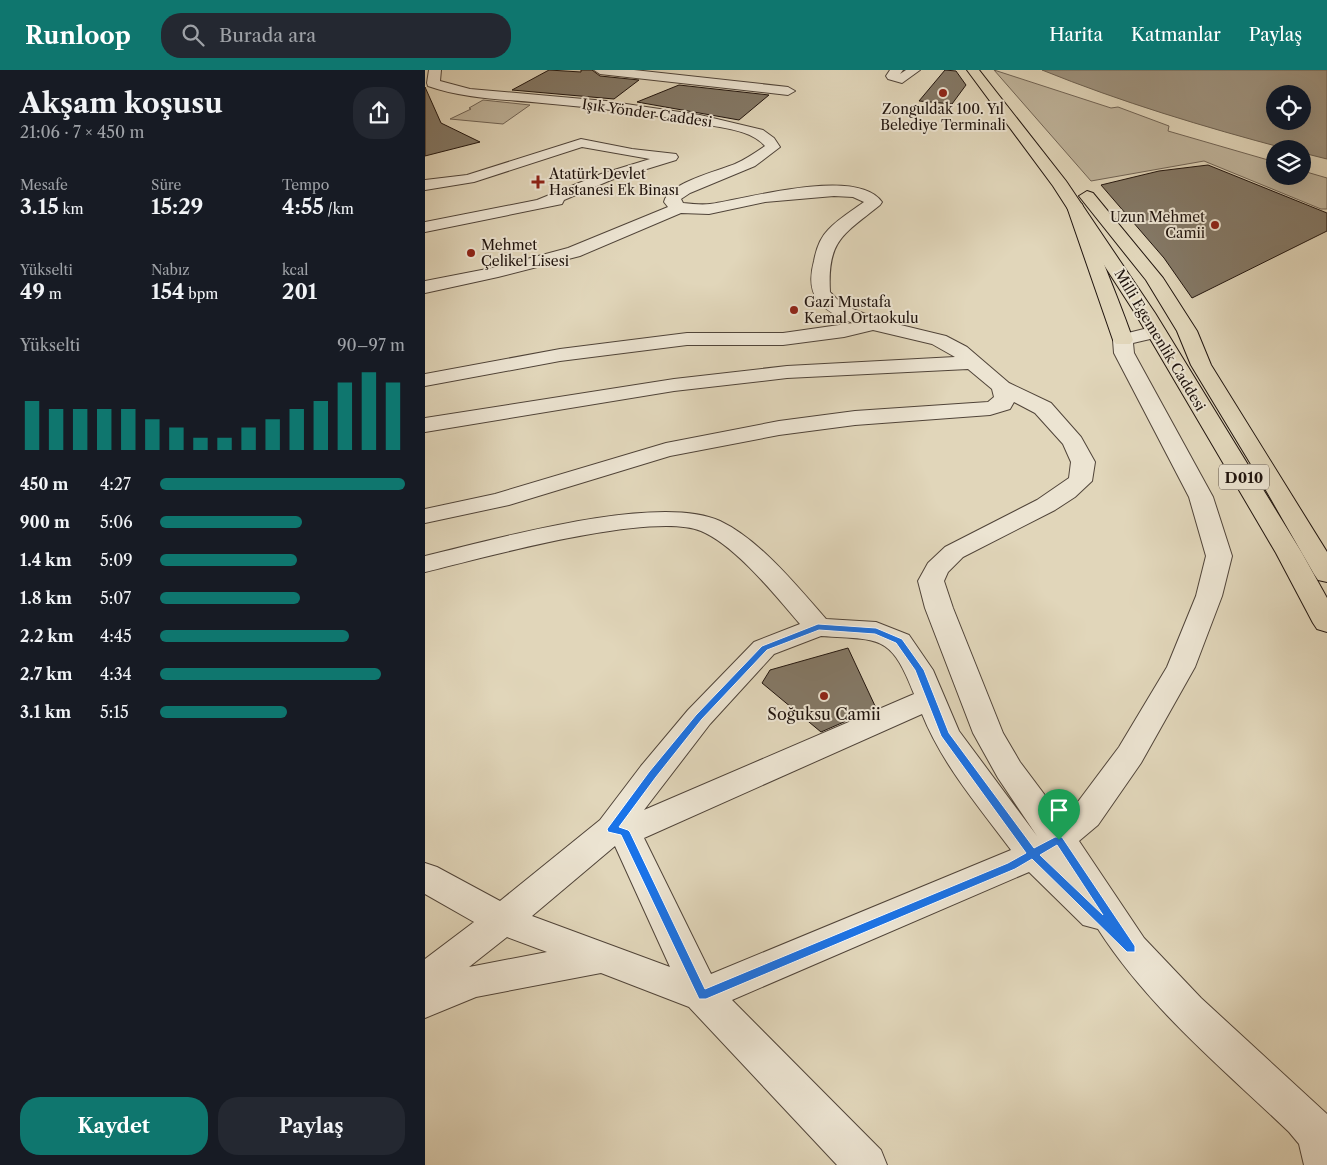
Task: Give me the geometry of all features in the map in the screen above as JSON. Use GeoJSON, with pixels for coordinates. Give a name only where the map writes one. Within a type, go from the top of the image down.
{"type":"FeatureCollection","features":[{"type":"Feature","properties":{"kind":"main road","name":"Milli Egemenlik Caddesi"},"geometry":{"type":"LineString","coordinates":[[973,70],[1025,136],[1074,204],[1152,325],[1289,553],[1327,623]]}},
{"type":"Feature","properties":{"kind":"main road","name":"Milli Egemenlik Caddesi"},"geometry":{"type":"LineString","coordinates":[[987,70],[1035,127],[1066,170],[1153,278],[1182,324],[1201,365],[1264,466],[1327,574]]}},
{"type":"Feature","properties":{"kind":"main road"},"geometry":{"type":"LineString","coordinates":[[1074,204],[1087,245],[1102,277],[1123,338]]}},
{"type":"Feature","properties":{"kind":"main road"},"geometry":{"type":"LineString","coordinates":[[1152,325],[1182,324]]}},
{"type":"Feature","properties":{"kind":"street","name":"Işık Yönder Caddesi"},"geometry":{"type":"LineString","coordinates":[[435,70],[433,83],[462,92],[623,107],[686,116],[749,131],[770,141],[773,147],[768,152]]}},
{"type":"Feature","properties":{"kind":"street"},"geometry":{"type":"LineString","coordinates":[[600,70],[788,91]]}},
{"type":"Feature","properties":{"kind":"street"},"geometry":{"type":"LineString","coordinates":[[897,70],[892,76],[903,79],[914,70]]}},
{"type":"Feature","properties":{"kind":"street"},"geometry":{"type":"LineString","coordinates":[[425,185],[469,179],[581,142],[646,155],[652,152],[671,158],[606,178],[539,205]]}},
{"type":"Feature","properties":{"kind":"street"},"geometry":{"type":"LineString","coordinates":[[708,163],[768,152]]}},
{"type":"Feature","properties":{"kind":"street"},"geometry":{"type":"LineString","coordinates":[[679,208],[673,202],[673,197],[687,187],[754,161],[768,152]]}},
{"type":"Feature","properties":{"kind":"street"},"geometry":{"type":"LineString","coordinates":[[425,227],[539,205],[681,168]]}},
{"type":"Feature","properties":{"kind":"street"},"geometry":{"type":"LineString","coordinates":[[425,287],[498,272],[574,252],[679,208],[709,208],[765,197],[806,192],[855,192],[869,197],[874,202],[834,234],[826,247],[820,271],[821,293],[836,309],[873,324],[939,340],[960,350],[1002,387],[1043,408],[1058,422],[1073,442],[1083,462],[1080,481],[1047,505],[954,552],[937,569],[931,581],[939,608],[988,733],[1009,770],[1046,847]]}},
{"type":"Feature","properties":{"kind":"street"},"geometry":{"type":"LineString","coordinates":[[425,380],[451,373],[570,353],[687,339],[783,339],[843,331],[873,324]]}},
{"type":"Feature","properties":{"kind":"street"},"geometry":{"type":"LineString","coordinates":[[425,877],[503,920],[599,958],[703,995],[1012,866],[1046,847],[1086,816],[1119,770],[1176,674],[1209,596],[1219,556],[1201,497],[1124,353],[1123,338],[1152,325]]}},
{"type":"Feature","properties":{"kind":"street"},"geometry":{"type":"LineString","coordinates":[[425,426],[674,384],[787,372],[975,362]]}},
{"type":"Feature","properties":{"kind":"street"},"geometry":{"type":"LineString","coordinates":[[425,516],[500,500],[666,450],[779,428],[855,418],[990,408],[1002,404],[1005,397],[1002,387]]}},
{"type":"Feature","properties":{"kind":"street"},"geometry":{"type":"LineString","coordinates":[[425,564],[584,528],[670,518],[710,524],[765,568],[818,627]]}},
{"type":"Feature","properties":{"kind":"street"},"geometry":{"type":"LineString","coordinates":[[618,831],[652,774],[699,717],[765,648],[818,627],[876,631],[899,641],[919,670],[945,734],[1046,847],[1131,949],[1187,1010],[1305,1118],[1317,1135],[1325,1165]]}},
{"type":"Feature","properties":{"kind":"street"},"geometry":{"type":"LineString","coordinates":[[425,980],[618,831],[930,698]]}},
{"type":"Feature","properties":{"kind":"street"},"geometry":{"type":"LineString","coordinates":[[618,831],[703,995],[866,1165]]}},
{"type":"Feature","properties":{"kind":"street"},"geometry":{"type":"LineString","coordinates":[[425,1001],[473,982],[599,958]]}},
{"type":"Feature","properties":{"kind":"shaded area"},"geometry":{"type":"Polygon","coordinates":[[[994,70],[1111,108],[1118,107],[1169,126],[1168,131],[1266,159],[1266,185],[1311,185],[1311,173],[1327,178],[1327,209],[1321,209],[1204,161],[1091,181],[994,70]]]}},
{"type":"Feature","properties":{"kind":"shaded area"},"geometry":{"type":"Polygon","coordinates":[[[1042,70],[1327,70],[1327,159],[1311,155],[1311,140],[1266,140],[1266,143],[1132,103],[1042,70]]]}},
{"type":"Feature","properties":{"kind":"shaded area"},"geometry":{"type":"Polygon","coordinates":[[[483,100],[530,105],[503,124],[450,119],[471,109],[469,108],[483,100]]]}},
{"type":"Feature","properties":{"kind":"building"},"geometry":{"type":"Polygon","coordinates":[[[549,70],[581,72],[581,70],[592,70],[600,76],[639,80],[614,99],[512,90],[549,70]]]}},
{"type":"Feature","properties":{"kind":"building","name":"Zonguldak 100. Yıl Belediye Terminali"},"geometry":{"type":"Polygon","coordinates":[[[945,70],[956,71],[966,85],[952,104],[919,101],[945,70]]]}},
{"type":"Feature","properties":{"kind":"building"},"geometry":{"type":"Polygon","coordinates":[[[679,85],[769,95],[739,120],[637,102],[679,85]]]}},
{"type":"Feature","properties":{"kind":"building"},"geometry":{"type":"Polygon","coordinates":[[[425,87],[441,123],[480,142],[425,156],[425,87]]]}},
{"type":"Feature","properties":{"kind":"building","name":"Uzun Mehmet Camii"},"geometry":{"type":"Polygon","coordinates":[[[1208,165],[1327,213],[1327,231],[1192,298],[1164,258],[1101,185],[1159,171],[1208,165]]]}},
{"type":"Feature","properties":{"kind":"building","name":"Soğuksu Camii"},"geometry":{"type":"Polygon","coordinates":[[[848,648],[876,708],[821,732],[762,683],[770,670],[848,648]]]}},
{"type":"Feature","properties":{"kind":"place","name":"Zonguldak 100. Yıl Belediye Terminali"},"geometry":{"type":"Point","coordinates":[943,93]}},
{"type":"Feature","properties":{"kind":"place","name":"Atatürk Devlet Hastanesi Ek Binası"},"geometry":{"type":"Point","coordinates":[538,182]}},
{"type":"Feature","properties":{"kind":"place","name":"Uzun Mehmet Camii"},"geometry":{"type":"Point","coordinates":[1215,225]}},
{"type":"Feature","properties":{"kind":"place","name":"Mehmet Çelikel Lisesi"},"geometry":{"type":"Point","coordinates":[471,253]}},
{"type":"Feature","properties":{"kind":"place","name":"Gazi Mustafa Kemal Ortaokulu"},"geometry":{"type":"Point","coordinates":[794,310]}},
{"type":"Feature","properties":{"kind":"place","name":"Soğuksu Camii"},"geometry":{"type":"Point","coordinates":[824,696]}},
{"type":"Feature","properties":{"kind":"route"},"geometry":{"type":"LineString","coordinates":[[1059,840],[1033,854],[971,773],[945,734],[919,670],[899,641],[876,631],[818,627],[765,648],[699,717],[652,774],[612,829],[625,832],[703,995],[1012,866],[1033,854],[1131,949],[1059,840]]}}]}
